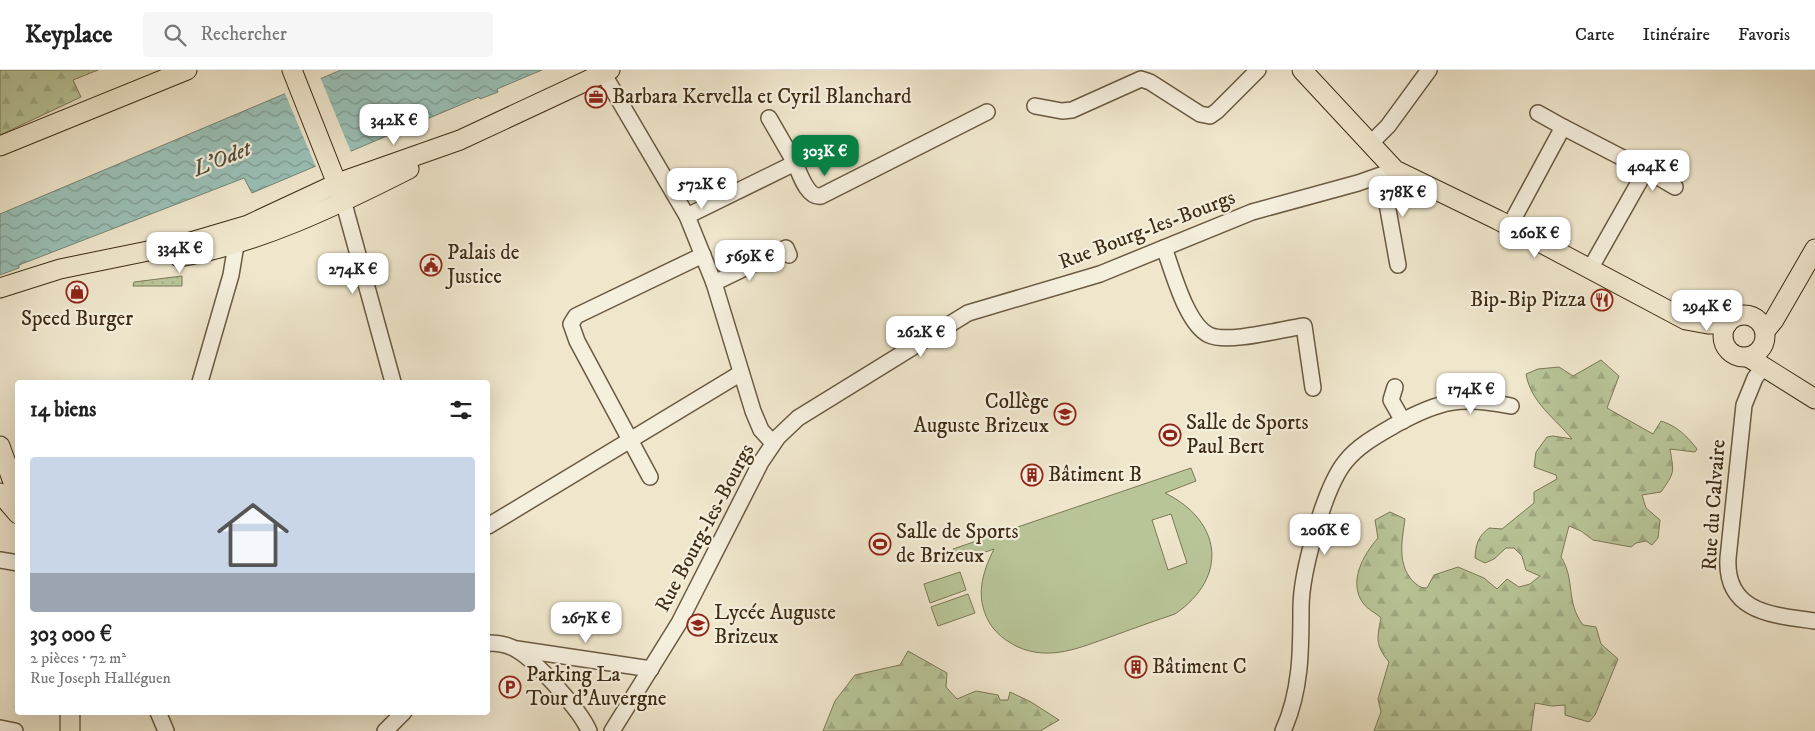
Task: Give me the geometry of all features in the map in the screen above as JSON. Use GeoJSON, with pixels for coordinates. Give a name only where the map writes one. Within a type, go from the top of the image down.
{"type":"FeatureCollection","features":[{"type":"Feature","properties":{"kind":"main road"},"geometry":{"type":"LineString","coordinates":[[0,146],[166,75],[186,70]]}},
{"type":"Feature","properties":{"kind":"main road"},"geometry":{"type":"LineString","coordinates":[[1302,70],[1370,144],[1388,173],[1509,227],[1590,269],[1686,320],[1704,334],[1725,344],[1734,354],[1762,366],[1815,399]]}},
{"type":"Feature","properties":{"kind":"main road"},"geometry":{"type":"LineString","coordinates":[[0,288],[75,264],[209,238],[415,166],[460,140],[607,72]]}},
{"type":"Feature","properties":{"kind":"main road"},"geometry":{"type":"LineString","coordinates":[[295,78],[340,192]]}},
{"type":"Feature","properties":{"kind":"main road"},"geometry":{"type":"LineString","coordinates":[[0,297],[41,283],[112,265],[181,257],[236,245],[269,233],[340,192]]}},
{"type":"Feature","properties":{"kind":"main road"},"geometry":{"type":"LineString","coordinates":[[1762,366],[1759,351],[1760,331],[1776,300],[1795,280],[1815,249]]}},
{"type":"Feature","properties":{"kind":"main road"},"geometry":{"type":"LineString","coordinates":[[1725,344],[1724,332],[1728,324],[1739,316],[1760,331]]}},
{"type":"Feature","properties":{"kind":"main road"},"geometry":{"type":"LineString","coordinates":[[1686,320],[1708,324],[1728,324]]}},
{"type":"Feature","properties":{"kind":"main road"},"geometry":{"type":"LineString","coordinates":[[1760,331],[1762,366]]}},
{"type":"Feature","properties":{"kind":"main road"},"geometry":{"type":"LineString","coordinates":[[0,446],[15,488]]}},
{"type":"Feature","properties":{"kind":"main road"},"geometry":{"type":"LineString","coordinates":[[0,470],[15,499]]}},
{"type":"Feature","properties":{"kind":"main road"},"geometry":{"type":"LineString","coordinates":[[0,493],[15,510]]}},
{"type":"Feature","properties":{"kind":"main road"},"geometry":{"type":"LineString","coordinates":[[70,715],[70,731]]}},
{"type":"Feature","properties":{"kind":"street"},"geometry":{"type":"LineString","coordinates":[[1035,106],[1062,111],[1072,110],[1141,79],[1150,82],[1200,114],[1210,116],[1258,70]]}},
{"type":"Feature","properties":{"kind":"street"},"geometry":{"type":"LineString","coordinates":[[1370,144],[1384,130],[1429,70]]}},
{"type":"Feature","properties":{"kind":"street"},"geometry":{"type":"LineString","coordinates":[[607,72],[687,216],[714,283],[740,373],[758,424],[773,444]]}},
{"type":"Feature","properties":{"kind":"street"},"geometry":{"type":"LineString","coordinates":[[769,118],[811,193],[816,197],[987,112]]}},
{"type":"Feature","properties":{"kind":"street"},"geometry":{"type":"LineString","coordinates":[[1538,113],[1675,187]]}},
{"type":"Feature","properties":{"kind":"street"},"geometry":{"type":"LineString","coordinates":[[1509,227],[1563,127]]}},
{"type":"Feature","properties":{"kind":"street"},"geometry":{"type":"LineString","coordinates":[[687,216],[794,163]]}},
{"type":"Feature","properties":{"kind":"street"},"geometry":{"type":"LineString","coordinates":[[1590,269],[1646,170]]}},
{"type":"Feature","properties":{"kind":"street"},"geometry":{"type":"LineString","coordinates":[[1388,173],[1398,265]]}},
{"type":"Feature","properties":{"kind":"street","name":"Rue Bourg-les-Bourgs"},"geometry":{"type":"LineString","coordinates":[[612,731],[688,606],[755,472],[773,444],[791,424],[812,408],[961,316],[1100,274],[1252,212],[1388,173]]}},
{"type":"Feature","properties":{"kind":"street"},"geometry":{"type":"LineString","coordinates":[[340,192],[392,380]]}},
{"type":"Feature","properties":{"kind":"street"},"geometry":{"type":"LineString","coordinates":[[201,380],[231,274],[236,245]]}},
{"type":"Feature","properties":{"kind":"street"},"geometry":{"type":"LineString","coordinates":[[714,283],[785,246]]}},
{"type":"Feature","properties":{"kind":"street"},"geometry":{"type":"LineString","coordinates":[[1164,248],[1191,315],[1199,327],[1209,335],[1222,338],[1266,334],[1304,326],[1313,388]]}},
{"type":"Feature","properties":{"kind":"street"},"geometry":{"type":"LineString","coordinates":[[650,476],[577,341],[572,329],[573,319],[703,255]]}},
{"type":"Feature","properties":{"kind":"street","name":"Rue du Calvaire"},"geometry":{"type":"LineString","coordinates":[[1762,366],[1744,405],[1728,558],[1728,576],[1732,587],[1750,606],[1776,615],[1815,621]]}},
{"type":"Feature","properties":{"kind":"street"},"geometry":{"type":"LineString","coordinates":[[490,525],[740,373]]}},
{"type":"Feature","properties":{"kind":"street"},"geometry":{"type":"LineString","coordinates":[[1395,387],[1391,400],[1403,421]]}},
{"type":"Feature","properties":{"kind":"street"},"geometry":{"type":"LineString","coordinates":[[1283,731],[1298,685],[1302,649],[1303,588],[1314,537],[1329,492],[1341,468],[1352,455],[1372,438],[1430,408],[1466,399],[1511,406]]}},
{"type":"Feature","properties":{"kind":"street"},"geometry":{"type":"LineString","coordinates":[[0,560],[15,562]]}},
{"type":"Feature","properties":{"kind":"street"},"geometry":{"type":"LineString","coordinates":[[490,643],[505,645],[516,649],[651,669]]}},
{"type":"Feature","properties":{"kind":"street"},"geometry":{"type":"LineString","coordinates":[[516,649],[572,704],[589,731]]}},
{"type":"Feature","properties":{"kind":"street"},"geometry":{"type":"LineString","coordinates":[[159,715],[166,731]]}},
{"type":"Feature","properties":{"kind":"street"},"geometry":{"type":"LineString","coordinates":[[385,731],[401,715]]}},
{"type":"Feature","properties":{"kind":"street"},"geometry":{"type":"LineString","coordinates":[[0,728],[15,731]]}},
{"type":"Feature","properties":{"kind":"green space"},"geometry":{"type":"Polygon","coordinates":[[[0,70],[98,70],[73,80],[81,97],[0,135],[0,70]]]}},
{"type":"Feature","properties":{"kind":"green space"},"geometry":{"type":"Polygon","coordinates":[[[182,276],[182,286],[133,286],[134,282],[182,276]]]}},
{"type":"Feature","properties":{"kind":"green space"},"geometry":{"type":"Polygon","coordinates":[[[1601,360],[1619,376],[1607,408],[1653,434],[1661,421],[1667,423],[1681,432],[1697,449],[1695,452],[1670,449],[1673,468],[1669,480],[1661,492],[1642,495],[1646,508],[1660,520],[1658,538],[1652,545],[1646,541],[1636,543],[1631,547],[1593,540],[1581,531],[1569,526],[1561,557],[1566,566],[1574,608],[1583,625],[1596,627],[1601,644],[1618,659],[1595,715],[1589,722],[1565,715],[1565,705],[1552,706],[1535,703],[1531,731],[1374,731],[1381,712],[1378,699],[1389,662],[1381,651],[1378,641],[1381,618],[1363,603],[1359,595],[1357,578],[1367,552],[1378,538],[1375,520],[1390,512],[1405,519],[1402,545],[1403,562],[1405,570],[1410,577],[1421,587],[1427,588],[1434,575],[1458,567],[1484,578],[1497,589],[1507,579],[1519,587],[1530,584],[1540,576],[1526,570],[1522,556],[1514,548],[1506,548],[1494,559],[1485,563],[1475,558],[1478,541],[1485,531],[1489,528],[1502,529],[1534,503],[1534,492],[1557,479],[1556,475],[1534,467],[1536,452],[1547,437],[1572,439],[1538,402],[1526,374],[1538,369],[1559,367],[1573,376],[1601,360]]]}},
{"type":"Feature","properties":{"kind":"green space"},"geometry":{"type":"Polygon","coordinates":[[[1191,468],[1196,481],[1165,493],[1184,505],[1198,519],[1207,534],[1212,550],[1211,567],[1204,583],[1192,599],[1175,614],[1076,649],[1042,653],[1018,647],[1005,640],[989,622],[982,603],[981,594],[983,576],[994,549],[957,562],[953,549],[1191,468]],[[1171,514],[1152,520],[1168,570],[1187,563],[1171,514]]]}},
{"type":"Feature","properties":{"kind":"green space"},"geometry":{"type":"Polygon","coordinates":[[[960,572],[966,590],[930,603],[924,584],[960,572]]]}},
{"type":"Feature","properties":{"kind":"green space"},"geometry":{"type":"Polygon","coordinates":[[[968,594],[975,613],[938,626],[931,607],[968,594]]]}},
{"type":"Feature","properties":{"kind":"green space"},"geometry":{"type":"Polygon","coordinates":[[[908,651],[947,673],[946,687],[957,699],[976,691],[998,695],[1000,700],[1008,700],[1010,692],[1031,702],[1059,720],[1040,731],[823,731],[835,701],[855,675],[900,665],[908,651]]]}},
{"type":"Feature","properties":{"kind":"water","name":"L'Odet"},"geometry":{"type":"Polygon","coordinates":[[[341,70],[542,70],[497,89],[498,92],[480,99],[479,97],[252,193],[244,178],[19,265],[19,268],[0,275],[0,214],[341,70]]]}},
{"type":"Feature","properties":{"kind":"pier"},"geometry":{"type":"Polygon","coordinates":[[[320,77],[351,152],[316,167],[284,91],[320,77]]]}},
{"type":"Feature","properties":{"kind":"place","name":"Barbara Kervella et Cyril Blanchard"},"geometry":{"type":"Point","coordinates":[596,97]}},
{"type":"Feature","properties":{"kind":"place","name":"Palais de Justice"},"geometry":{"type":"Point","coordinates":[431,265]}},
{"type":"Feature","properties":{"kind":"place","name":"Speed Burger"},"geometry":{"type":"Point","coordinates":[77,292]}},
{"type":"Feature","properties":{"kind":"place","name":"Bip-Bip Pizza"},"geometry":{"type":"Point","coordinates":[1602,300]}},
{"type":"Feature","properties":{"kind":"place","name":"Collège Auguste Brizeux"},"geometry":{"type":"Point","coordinates":[1065,414]}},
{"type":"Feature","properties":{"kind":"place","name":"Salle de Sports Paul Bert"},"geometry":{"type":"Point","coordinates":[1170,435]}},
{"type":"Feature","properties":{"kind":"place","name":"Bâtiment B"},"geometry":{"type":"Point","coordinates":[1032,475]}},
{"type":"Feature","properties":{"kind":"place","name":"Salle de Sports de Brizeux"},"geometry":{"type":"Point","coordinates":[880,544]}},
{"type":"Feature","properties":{"kind":"place","name":"Lycée Auguste Brizeux"},"geometry":{"type":"Point","coordinates":[698,625]}},
{"type":"Feature","properties":{"kind":"place","name":"Bâtiment C"},"geometry":{"type":"Point","coordinates":[1136,667]}},
{"type":"Feature","properties":{"kind":"place","name":"Parking La Tour d'Auvergne"},"geometry":{"type":"Point","coordinates":[510,687]}}]}
